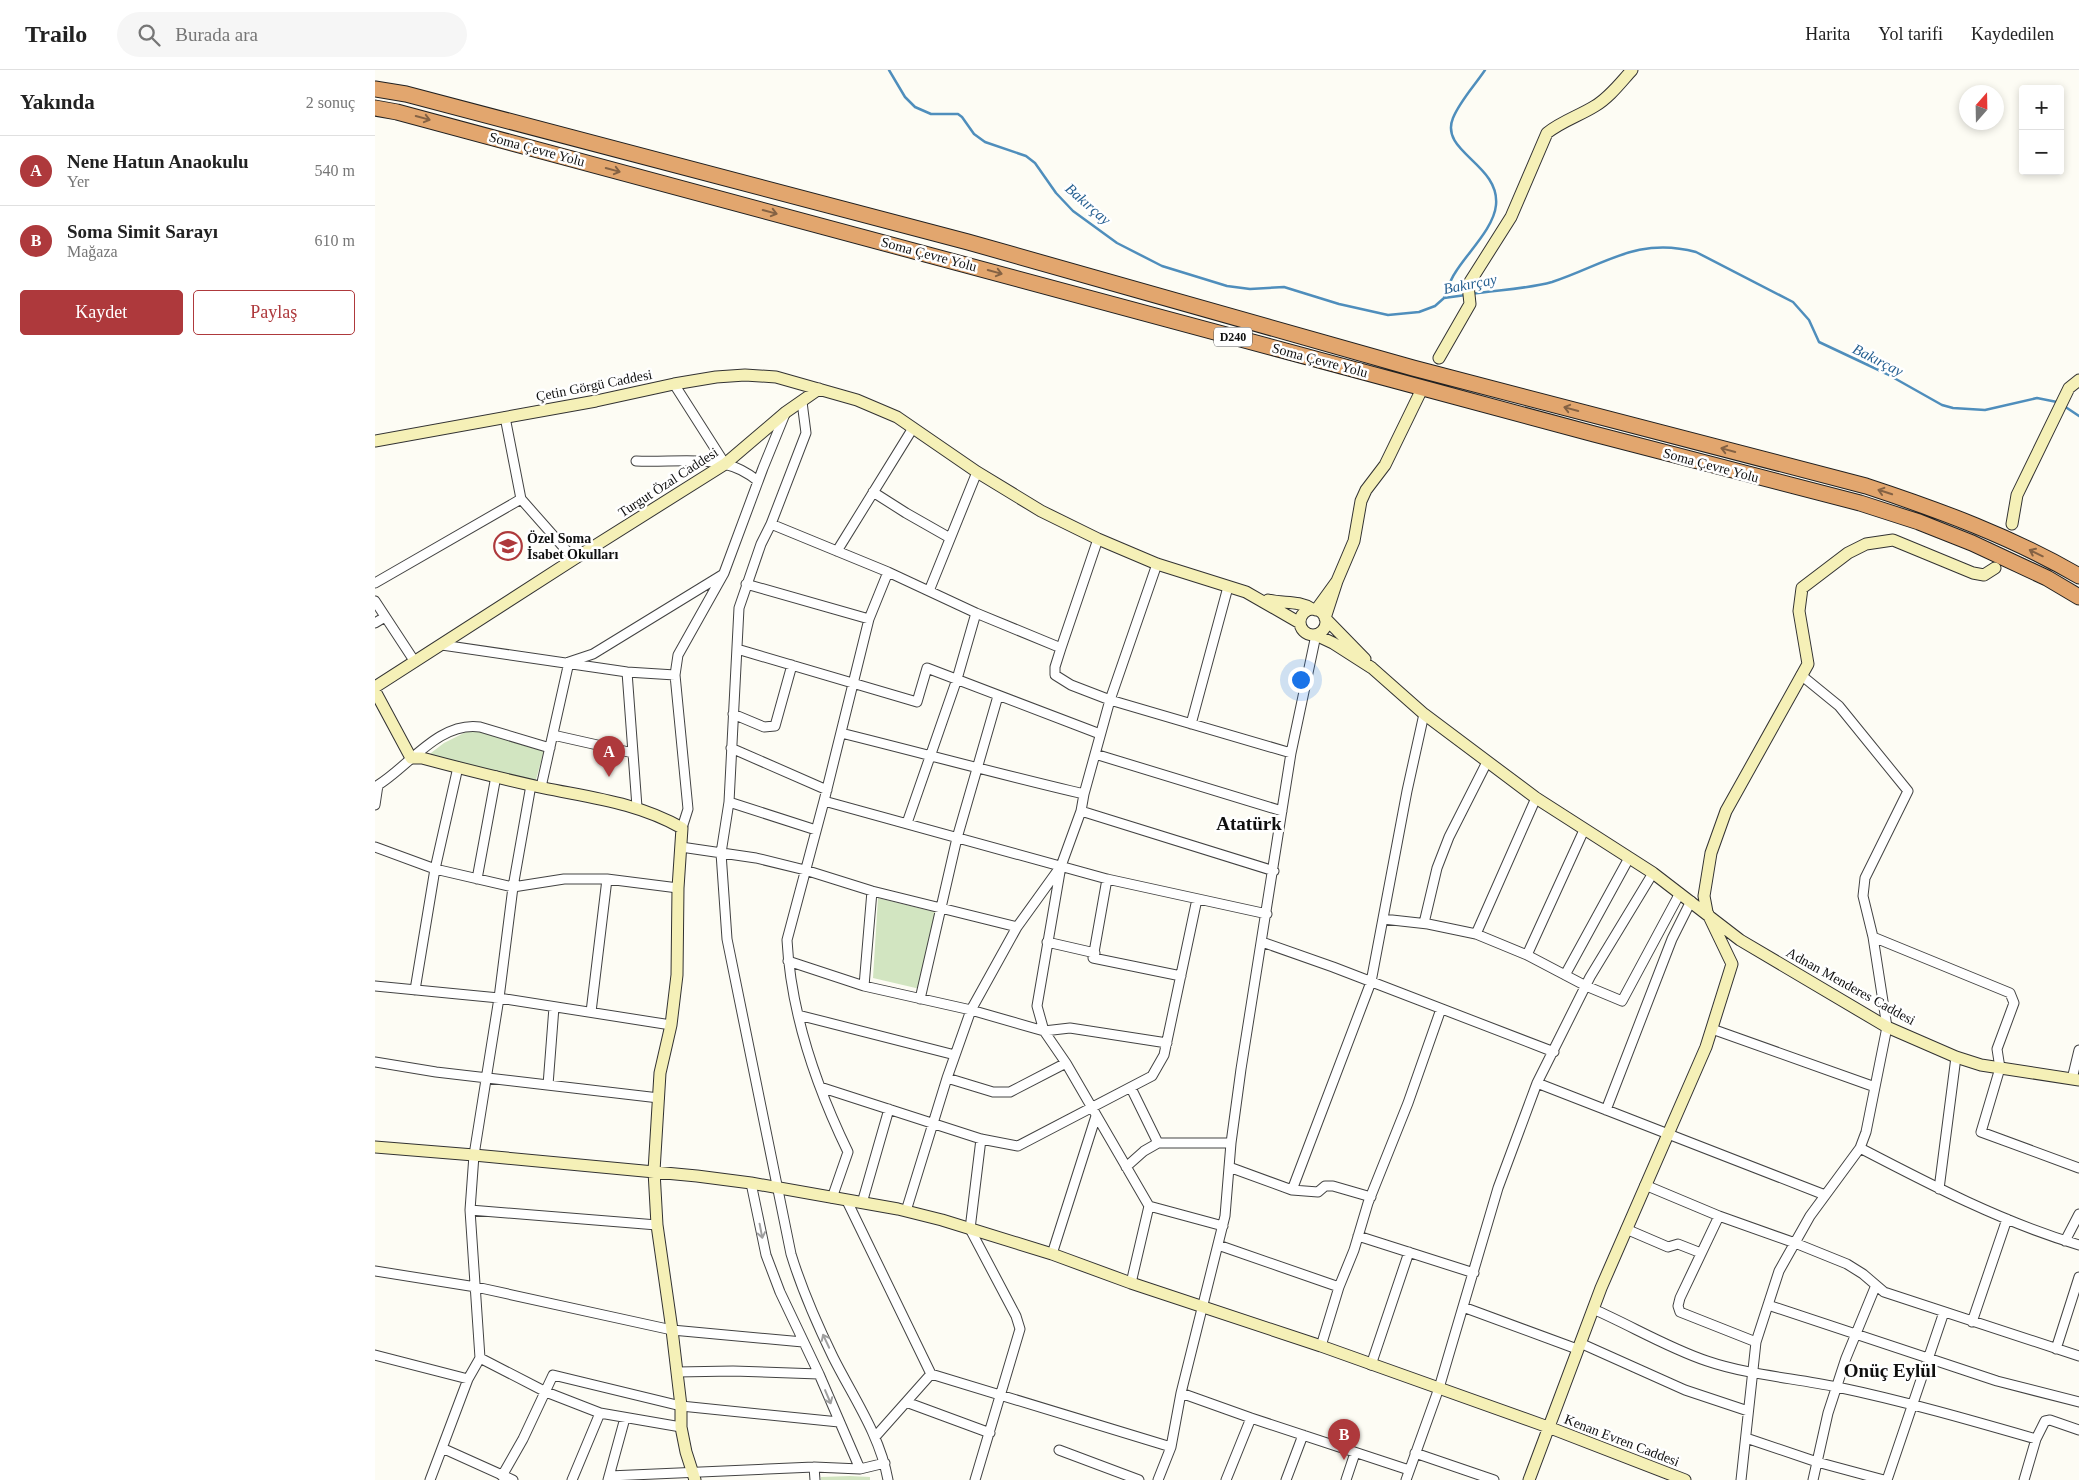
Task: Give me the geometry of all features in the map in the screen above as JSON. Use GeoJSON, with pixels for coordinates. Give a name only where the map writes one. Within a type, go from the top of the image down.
{"type":"FeatureCollection","features":[{"type":"Feature","properties":{"kind":"highway","name":"Soma Çevre Yolu"},"geometry":{"type":"LineString","coordinates":[[375,89],[406,94],[968,242],[1413,368],[1866,486],[1924,505],[1985,530],[2033,551],[2079,576]]}},
{"type":"Feature","properties":{"kind":"highway","name":"Soma Çevre Yolu"},"geometry":{"type":"LineString","coordinates":[[375,108],[464,130],[1595,434],[1860,503],[1919,522],[1972,543],[2047,578],[2079,597]]}},
{"type":"Feature","properties":{"kind":"street"},"geometry":{"type":"LineString","coordinates":[[1439,358],[1470,304],[1468,285],[1511,217],[1547,133],[1557,124],[1595,106],[1610,94],[1632,70]]}},
{"type":"Feature","properties":{"kind":"street","name":"Çetin Görgü Caddesi"},"geometry":{"type":"LineString","coordinates":[[375,441],[716,377],[745,375],[776,377],[857,400],[897,417],[977,472],[1041,511],[1098,539],[1157,564],[1228,586],[1261,599]]}},
{"type":"Feature","properties":{"kind":"street"},"geometry":{"type":"LineString","coordinates":[[674,384],[725,464]]}},
{"type":"Feature","properties":{"kind":"street"},"geometry":{"type":"LineString","coordinates":[[2012,524],[2017,495],[2051,425],[2075,385]]}},
{"type":"Feature","properties":{"kind":"street","name":"Turgut Özal Caddesi"},"geometry":{"type":"LineString","coordinates":[[375,689],[573,559],[725,464],[786,412],[819,389]]}},
{"type":"Feature","properties":{"kind":"street"},"geometry":{"type":"LineString","coordinates":[[1158,1480],[1171,1447],[1181,1393],[1204,1307],[1225,1216],[1231,1143],[1291,753],[1316,635],[1325,626],[1325,618],[1337,581],[1352,549],[1361,501],[1365,490],[1385,465],[1420,393]]}},
{"type":"Feature","properties":{"kind":"street"},"geometry":{"type":"LineString","coordinates":[[802,402],[806,433],[771,524],[761,544],[739,608],[729,802],[721,853],[727,939],[777,1189],[800,1286],[833,1356],[875,1437],[885,1463],[888,1480]]}},
{"type":"Feature","properties":{"kind":"street"},"geometry":{"type":"LineString","coordinates":[[694,1476],[681,1428],[681,1406],[677,1372],[657,1225],[655,1171],[660,1073],[671,1025],[677,975],[682,828],[688,809],[675,675],[678,655],[725,573],[758,481],[786,412]]}},
{"type":"Feature","properties":{"kind":"street"},"geometry":{"type":"LineString","coordinates":[[505,417],[521,499],[573,559]]}},
{"type":"Feature","properties":{"kind":"street"},"geometry":{"type":"LineString","coordinates":[[837,551],[913,428]]}},
{"type":"Feature","properties":{"kind":"street"},"geometry":{"type":"LineString","coordinates":[[636,461],[702,461],[725,464],[741,470],[758,481]]}},
{"type":"Feature","properties":{"kind":"street"},"geometry":{"type":"LineString","coordinates":[[929,591],[977,472]]}},
{"type":"Feature","properties":{"kind":"street"},"geometry":{"type":"LineString","coordinates":[[873,492],[906,514],[950,538]]}},
{"type":"Feature","properties":{"kind":"street"},"geometry":{"type":"LineString","coordinates":[[375,583],[521,499]]}},
{"type":"Feature","properties":{"kind":"street"},"geometry":{"type":"LineString","coordinates":[[771,524],[888,572],[976,613],[1061,648]]}},
{"type":"Feature","properties":{"kind":"street"},"geometry":{"type":"LineString","coordinates":[[1098,539],[1055,667],[1055,676],[1110,700],[1291,753]]}},
{"type":"Feature","properties":{"kind":"street"},"geometry":{"type":"LineString","coordinates":[[1529,1480],[1593,1309],[1712,1029],[1732,964],[1707,912],[1704,896],[1711,854],[1726,811],[1807,664],[1799,610],[1802,588],[1848,553],[1866,544],[1893,540],[1973,574],[1984,574],[1995,568]]}},
{"type":"Feature","properties":{"kind":"street"},"geometry":{"type":"LineString","coordinates":[[1131,1283],[1149,1206],[1066,1063],[1044,1031],[1037,1006],[1061,866],[1081,811],[1110,700],[1157,564]]}},
{"type":"Feature","properties":{"kind":"street"},"geometry":{"type":"LineString","coordinates":[[831,1198],[848,1152],[827,1108],[798,1015],[788,961],[787,940],[825,801],[869,619],[888,572]]}},
{"type":"Feature","properties":{"kind":"street"},"geometry":{"type":"LineString","coordinates":[[569,662],[593,654],[725,573]]}},
{"type":"Feature","properties":{"kind":"street"},"geometry":{"type":"LineString","coordinates":[[1299,623],[1302,615],[1314,609],[1337,581]]}},
{"type":"Feature","properties":{"kind":"street"},"geometry":{"type":"LineString","coordinates":[[746,584],[869,619]]}},
{"type":"Feature","properties":{"kind":"street"},"geometry":{"type":"LineString","coordinates":[[1191,724],[1228,586]]}},
{"type":"Feature","properties":{"kind":"street"},"geometry":{"type":"LineString","coordinates":[[1261,599],[1282,603],[1296,602],[1314,609],[1364,657],[1372,668]]}},
{"type":"Feature","properties":{"kind":"street"},"geometry":{"type":"LineString","coordinates":[[1261,599],[1299,623],[1303,632],[1333,642],[1372,668]]}},
{"type":"Feature","properties":{"kind":"street"},"geometry":{"type":"LineString","coordinates":[[375,602],[415,662]]}},
{"type":"Feature","properties":{"kind":"street"},"geometry":{"type":"LineString","coordinates":[[907,823],[957,679],[976,613]]}},
{"type":"Feature","properties":{"kind":"street"},"geometry":{"type":"LineString","coordinates":[[375,623],[385,617]]}},
{"type":"Feature","properties":{"kind":"street"},"geometry":{"type":"LineString","coordinates":[[442,645],[569,662],[627,672],[675,675]]}},
{"type":"Feature","properties":{"kind":"street"},"geometry":{"type":"LineString","coordinates":[[737,649],[917,702],[927,668],[1100,734]]}},
{"type":"Feature","properties":{"kind":"street"},"geometry":{"type":"LineString","coordinates":[[430,1480],[468,1379],[481,1358],[470,1210],[474,1155],[499,998],[513,887],[536,786],[550,748],[569,662]]}},
{"type":"Feature","properties":{"kind":"street"},"geometry":{"type":"LineString","coordinates":[[733,714],[765,726],[775,726],[791,665]]}},
{"type":"Feature","properties":{"kind":"street","name":"Adnan Menderes Caddesi"},"geometry":{"type":"LineString","coordinates":[[1372,668],[1424,714],[1535,798],[1653,873],[1707,912],[1740,940],[1887,1027],[1956,1057],[1981,1065],[2075,1080]]}},
{"type":"Feature","properties":{"kind":"street"},"geometry":{"type":"LineString","coordinates":[[627,672],[637,807]]}},
{"type":"Feature","properties":{"kind":"street"},"geometry":{"type":"LineString","coordinates":[[1741,1480],[1756,1342],[1779,1271],[1810,1216],[1860,1148],[1866,1132],[1887,1027],[1873,937],[1863,896],[1865,878],[1908,791],[1839,706],[1801,675]]}},
{"type":"Feature","properties":{"kind":"street"},"geometry":{"type":"LineString","coordinates":[[375,689],[411,758]]}},
{"type":"Feature","properties":{"kind":"street"},"geometry":{"type":"LineString","coordinates":[[920,999],[957,838],[979,769],[998,696]]}},
{"type":"Feature","properties":{"kind":"street"},"geometry":{"type":"LineString","coordinates":[[1293,1190],[1371,982],[1424,714]]}},
{"type":"Feature","properties":{"kind":"street"},"geometry":{"type":"LineString","coordinates":[[375,805],[377,786],[411,758],[439,738],[456,729],[471,726],[550,748]]}},
{"type":"Feature","properties":{"kind":"street"},"geometry":{"type":"LineString","coordinates":[[841,733],[1084,794]]}},
{"type":"Feature","properties":{"kind":"street"},"geometry":{"type":"LineString","coordinates":[[553,735],[633,753]]}},
{"type":"Feature","properties":{"kind":"street"},"geometry":{"type":"LineString","coordinates":[[731,748],[827,790]]}},
{"type":"Feature","properties":{"kind":"street"},"geometry":{"type":"LineString","coordinates":[[1095,754],[1282,811]]}},
{"type":"Feature","properties":{"kind":"street"},"geometry":{"type":"LineString","coordinates":[[411,758],[422,758],[536,786],[637,807],[660,816],[682,828]]}},
{"type":"Feature","properties":{"kind":"street"},"geometry":{"type":"LineString","coordinates":[[1425,923],[1437,868],[1446,845],[1487,762]]}},
{"type":"Feature","properties":{"kind":"street"},"geometry":{"type":"LineString","coordinates":[[415,990],[435,869],[458,767]]}},
{"type":"Feature","properties":{"kind":"street"},"geometry":{"type":"LineString","coordinates":[[477,879],[496,776]]}},
{"type":"Feature","properties":{"kind":"street"},"geometry":{"type":"LineString","coordinates":[[1476,934],[1535,798]]}},
{"type":"Feature","properties":{"kind":"street"},"geometry":{"type":"LineString","coordinates":[[825,801],[1107,879],[1267,914]]}},
{"type":"Feature","properties":{"kind":"street"},"geometry":{"type":"LineString","coordinates":[[729,802],[816,830]]}},
{"type":"Feature","properties":{"kind":"street"},"geometry":{"type":"LineString","coordinates":[[1081,811],[1274,871]]}},
{"type":"Feature","properties":{"kind":"street"},"geometry":{"type":"LineString","coordinates":[[1527,955],[1584,830]]}},
{"type":"Feature","properties":{"kind":"street"},"geometry":{"type":"LineString","coordinates":[[375,847],[435,869],[513,887],[565,879],[607,879],[679,888]]}},
{"type":"Feature","properties":{"kind":"street"},"geometry":{"type":"LineString","coordinates":[[681,847],[756,858],[805,870],[872,891],[1017,927]]}},
{"type":"Feature","properties":{"kind":"street"},"geometry":{"type":"LineString","coordinates":[[1565,975],[1629,858]]}},
{"type":"Feature","properties":{"kind":"street"},"geometry":{"type":"LineString","coordinates":[[906,1211],[947,1078],[971,1010],[1017,927],[1061,866]]}},
{"type":"Feature","properties":{"kind":"street"},"geometry":{"type":"LineString","coordinates":[[1406,1480],[1439,1388],[1498,1188],[1537,1084],[1586,986],[1653,873]]}},
{"type":"Feature","properties":{"kind":"street"},"geometry":{"type":"LineString","coordinates":[[591,1012],[607,879]]}},
{"type":"Feature","properties":{"kind":"street"},"geometry":{"type":"LineString","coordinates":[[1107,879],[1093,958],[1181,976]]}},
{"type":"Feature","properties":{"kind":"street"},"geometry":{"type":"LineString","coordinates":[[864,986],[872,891]]}},
{"type":"Feature","properties":{"kind":"street"},"geometry":{"type":"LineString","coordinates":[[1383,920],[1425,923],[1476,934],[1527,955],[1586,986],[1622,1002],[1680,892]]}},
{"type":"Feature","properties":{"kind":"street"},"geometry":{"type":"LineString","coordinates":[[820,1087],[981,1139],[1018,1146],[1094,1112],[1152,1076],[1164,1055],[1197,899]]}},
{"type":"Feature","properties":{"kind":"street"},"geometry":{"type":"LineString","coordinates":[[1606,1110],[1672,940],[1691,901]]}},
{"type":"Feature","properties":{"kind":"street"},"geometry":{"type":"LineString","coordinates":[[1873,937],[2010,993],[2014,1003],[1997,1049],[2000,1068],[1981,1132],[2079,1168]]}},
{"type":"Feature","properties":{"kind":"street"},"geometry":{"type":"LineString","coordinates":[[1047,942],[1095,953]]}},
{"type":"Feature","properties":{"kind":"street"},"geometry":{"type":"LineString","coordinates":[[1262,942],[1553,1052]]}},
{"type":"Feature","properties":{"kind":"street"},"geometry":{"type":"LineString","coordinates":[[788,961],[864,986],[971,1010],[1044,1031],[1070,1028],[1167,1043]]}},
{"type":"Feature","properties":{"kind":"street"},"geometry":{"type":"LineString","coordinates":[[375,986],[499,998],[671,1025]]}},
{"type":"Feature","properties":{"kind":"street"},"geometry":{"type":"LineString","coordinates":[[547,1085],[554,1006]]}},
{"type":"Feature","properties":{"kind":"street"},"geometry":{"type":"LineString","coordinates":[[1321,1346],[1339,1287],[1371,1197],[1408,1103],[1441,1009]]}},
{"type":"Feature","properties":{"kind":"street"},"geometry":{"type":"LineString","coordinates":[[798,1015],[955,1055]]}},
{"type":"Feature","properties":{"kind":"street"},"geometry":{"type":"LineString","coordinates":[[1712,1029],[1875,1087]]}},
{"type":"Feature","properties":{"kind":"street"},"geometry":{"type":"LineString","coordinates":[[2075,1080],[2079,1050]]}},
{"type":"Feature","properties":{"kind":"street"},"geometry":{"type":"LineString","coordinates":[[1939,1189],[1956,1057]]}},
{"type":"Feature","properties":{"kind":"street"},"geometry":{"type":"LineString","coordinates":[[375,1062],[436,1072],[487,1076],[659,1098]]}},
{"type":"Feature","properties":{"kind":"street"},"geometry":{"type":"LineString","coordinates":[[947,1078],[993,1092],[1010,1092],[1066,1063]]}},
{"type":"Feature","properties":{"kind":"street"},"geometry":{"type":"LineString","coordinates":[[1537,1084],[1825,1195]]}},
{"type":"Feature","properties":{"kind":"street"},"geometry":{"type":"LineString","coordinates":[[1131,1088],[1158,1143]]}},
{"type":"Feature","properties":{"kind":"street"},"geometry":{"type":"LineString","coordinates":[[862,1203],[889,1109]]}},
{"type":"Feature","properties":{"kind":"street"},"geometry":{"type":"LineString","coordinates":[[1053,1254],[1094,1112]]}},
{"type":"Feature","properties":{"kind":"street"},"geometry":{"type":"LineString","coordinates":[[975,1480],[1020,1329],[1016,1316],[970,1229],[981,1139]]}},
{"type":"Feature","properties":{"kind":"street"},"geometry":{"type":"LineString","coordinates":[[1126,1167],[1144,1151],[1158,1143],[1231,1143]]}},
{"type":"Feature","properties":{"kind":"street","name":"Kenan Evren Caddesi"},"geometry":{"type":"LineString","coordinates":[[375,1148],[655,1171],[751,1184],[906,1211],[942,1220],[1053,1254],[1131,1283],[1321,1346],[1548,1427],[1685,1480]]}},
{"type":"Feature","properties":{"kind":"street"},"geometry":{"type":"LineString","coordinates":[[1860,1148],[1939,1189],[2007,1219],[2079,1245]]}},
{"type":"Feature","properties":{"kind":"street"},"geometry":{"type":"LineString","coordinates":[[1229,1167],[1293,1190],[1318,1192],[1325,1186],[1333,1186],[1371,1197]]}},
{"type":"Feature","properties":{"kind":"street"},"geometry":{"type":"LineString","coordinates":[[751,1184],[766,1256],[859,1469]]}},
{"type":"Feature","properties":{"kind":"street"},"geometry":{"type":"LineString","coordinates":[[1645,1185],[1719,1216],[1847,1264],[1863,1274],[1884,1292],[2079,1356]]}},
{"type":"Feature","properties":{"kind":"street"},"geometry":{"type":"LineString","coordinates":[[847,1201],[931,1374],[1171,1447]]}},
{"type":"Feature","properties":{"kind":"street"},"geometry":{"type":"LineString","coordinates":[[1149,1206],[1223,1226]]}},
{"type":"Feature","properties":{"kind":"street"},"geometry":{"type":"LineString","coordinates":[[470,1210],[657,1225]]}},
{"type":"Feature","properties":{"kind":"street"},"geometry":{"type":"LineString","coordinates":[[2065,1241],[2079,1214]]}},
{"type":"Feature","properties":{"kind":"street"},"geometry":{"type":"LineString","coordinates":[[1719,1216],[1678,1306],[1680,1312],[1756,1342]]}},
{"type":"Feature","properties":{"kind":"street"},"geometry":{"type":"LineString","coordinates":[[1972,1322],[2007,1219]]}},
{"type":"Feature","properties":{"kind":"street"},"geometry":{"type":"LineString","coordinates":[[1626,1229],[1668,1247],[1678,1244],[1701,1253]]}},
{"type":"Feature","properties":{"kind":"street"},"geometry":{"type":"LineString","coordinates":[[1358,1236],[1474,1273]]}},
{"type":"Feature","properties":{"kind":"street"},"geometry":{"type":"LineString","coordinates":[[1218,1244],[1339,1287]]}},
{"type":"Feature","properties":{"kind":"street"},"geometry":{"type":"LineString","coordinates":[[1371,1365],[1409,1252]]}},
{"type":"Feature","properties":{"kind":"street"},"geometry":{"type":"LineString","coordinates":[[375,1271],[476,1288],[672,1330],[803,1342]]}},
{"type":"Feature","properties":{"kind":"street"},"geometry":{"type":"LineString","coordinates":[[2056,1349],[2076,1299],[2079,1277]]}},
{"type":"Feature","properties":{"kind":"street"},"geometry":{"type":"LineString","coordinates":[[1813,1480],[1828,1413],[1855,1335],[1876,1285]]}},
{"type":"Feature","properties":{"kind":"street"},"geometry":{"type":"LineString","coordinates":[[1768,1305],[1997,1381],[2079,1402]]}},
{"type":"Feature","properties":{"kind":"street"},"geometry":{"type":"LineString","coordinates":[[1463,1307],[1579,1346],[1685,1390],[1748,1411]]}},
{"type":"Feature","properties":{"kind":"street"},"geometry":{"type":"LineString","coordinates":[[1593,1309],[1636,1328],[1683,1353],[1709,1362],[1752,1372],[1837,1387],[2036,1438]]}},
{"type":"Feature","properties":{"kind":"street"},"geometry":{"type":"LineString","coordinates":[[1746,1438],[1817,1462],[1886,1480],[1944,1312]]}},
{"type":"Feature","properties":{"kind":"street"},"geometry":{"type":"LineString","coordinates":[[375,1356],[468,1379]]}},
{"type":"Feature","properties":{"kind":"street"},"geometry":{"type":"LineString","coordinates":[[481,1358],[546,1392],[600,1412],[681,1428]]}},
{"type":"Feature","properties":{"kind":"street"},"geometry":{"type":"LineString","coordinates":[[677,1372],[733,1371],[819,1374]]}},
{"type":"Feature","properties":{"kind":"street"},"geometry":{"type":"LineString","coordinates":[[875,1437],[931,1374]]}},
{"type":"Feature","properties":{"kind":"street"},"geometry":{"type":"LineString","coordinates":[[503,1476],[553,1375],[681,1406],[839,1422]]}},
{"type":"Feature","properties":{"kind":"street"},"geometry":{"type":"LineString","coordinates":[[1181,1393],[1409,1470]]}},
{"type":"Feature","properties":{"kind":"street"},"geometry":{"type":"LineString","coordinates":[[906,1402],[990,1433]]}},
{"type":"Feature","properties":{"kind":"street"},"geometry":{"type":"LineString","coordinates":[[572,1480],[600,1412]]}},
{"type":"Feature","properties":{"kind":"street"},"geometry":{"type":"LineString","coordinates":[[625,1418],[609,1478],[694,1476],[814,1467],[859,1469],[885,1463]]}},
{"type":"Feature","properties":{"kind":"street"},"geometry":{"type":"LineString","coordinates":[[1226,1480],[1251,1418]]}},
{"type":"Feature","properties":{"kind":"street"},"geometry":{"type":"LineString","coordinates":[[2024,1480],[2036,1438],[2045,1421],[2050,1420],[2079,1430]]}},
{"type":"Feature","properties":{"kind":"street"},"geometry":{"type":"LineString","coordinates":[[1286,1480],[1303,1435]]}},
{"type":"Feature","properties":{"kind":"street"},"geometry":{"type":"LineString","coordinates":[[442,1448],[513,1480]]}},
{"type":"Feature","properties":{"kind":"street"},"geometry":{"type":"LineString","coordinates":[[1059,1450],[1139,1480]]}},
{"type":"Feature","properties":{"kind":"street"},"geometry":{"type":"LineString","coordinates":[[1346,1480],[1355,1453]]}},
{"type":"Feature","properties":{"kind":"street"},"geometry":{"type":"LineString","coordinates":[[1415,1453],[1494,1480]]}},
{"type":"Feature","properties":{"kind":"street"},"geometry":{"type":"LineString","coordinates":[[814,1467],[815,1480]]}},
{"type":"Feature","properties":{"kind":"green space"},"geometry":{"type":"Polygon","coordinates":[[[468,731],[477,731],[544,751],[535,783],[427,756],[444,743],[468,731]]]}},
{"type":"Feature","properties":{"kind":"green space"},"geometry":{"type":"Polygon","coordinates":[[[878,898],[935,912],[920,989],[873,978],[878,898]]]}},
{"type":"Feature","properties":{"kind":"green space"},"geometry":{"type":"Polygon","coordinates":[[[821,1477],[870,1477],[870,1480],[821,1480],[821,1477]]]}},
{"type":"Feature","properties":{"kind":"waterway","name":"Bakırçay"},"geometry":{"type":"LineString","coordinates":[[889,70],[905,97],[915,107],[931,114],[958,114],[974,134],[985,142],[1026,156],[1035,163],[1056,193],[1073,211],[1117,243],[1162,266],[1227,286],[1250,289],[1284,287],[1339,304],[1388,315],[1419,312],[1435,306],[1444,298],[1466,295]]}},
{"type":"Feature","properties":{"kind":"waterway"},"geometry":{"type":"LineString","coordinates":[[1444,298],[1453,276],[1490,223],[1496,205],[1495,191],[1489,179],[1454,140],[1451,130],[1456,112],[1485,70]]}},
{"type":"Feature","properties":{"kind":"waterway","name":"Bakırçay"},"geometry":{"type":"LineString","coordinates":[[1471,294],[1522,288],[1552,282],[1639,250],[1675,248],[1696,252],[1793,302],[1809,320],[1819,342],[1887,374],[1942,405],[1953,408],[1985,410],[2037,398],[2057,402]]}},
{"type":"Feature","properties":{"kind":"waterway","name":"Bakırçay"},"geometry":{"type":"LineString","coordinates":[[2064,406],[2079,416]]}},
{"type":"Feature","properties":{"kind":"place","name":"Özel Soma İsabet Okulları"},"geometry":{"type":"Point","coordinates":[508,546]}},
{"type":"Feature","properties":{"kind":"place","name":"Nene Hatun Anaokulu"},"geometry":{"type":"Point","coordinates":[609,777]}},
{"type":"Feature","properties":{"kind":"place","name":"Soma Simit Sarayı"},"geometry":{"type":"Point","coordinates":[1344,1460]}},
{"type":"Feature","properties":{"kind":"district","name":"Atatürk"},"geometry":{"type":"Point","coordinates":[1249,823]}},
{"type":"Feature","properties":{"kind":"district","name":"Onüç Eylül"},"geometry":{"type":"Point","coordinates":[1890,1370]}}]}
